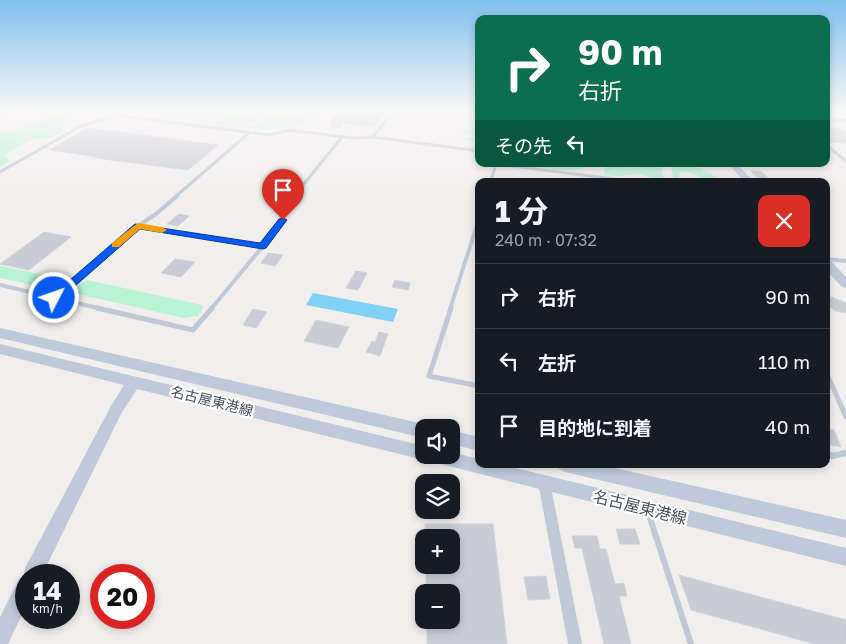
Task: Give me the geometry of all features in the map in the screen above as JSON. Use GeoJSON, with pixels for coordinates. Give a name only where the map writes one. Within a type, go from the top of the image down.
{"type":"FeatureCollection","features":[{"type":"Feature","properties":{"kind":"main road"},"geometry":{"type":"LineString","coordinates":[[735,167],[745,178]]}},
{"type":"Feature","properties":{"kind":"main road"},"geometry":{"type":"LineString","coordinates":[[830,267],[846,284]]}},
{"type":"Feature","properties":{"kind":"main road","name":"名古屋東港線"},"geometry":{"type":"LineString","coordinates":[[0,332],[415,429]]}},
{"type":"Feature","properties":{"kind":"main road","name":"名古屋東港線"},"geometry":{"type":"LineString","coordinates":[[0,349],[415,451]]}},
{"type":"Feature","properties":{"kind":"main road"},"geometry":{"type":"LineString","coordinates":[[38,564],[116,410],[134,382]]}},
{"type":"Feature","properties":{"kind":"main road"},"geometry":{"type":"LineString","coordinates":[[460,439],[475,443]]}},
{"type":"Feature","properties":{"kind":"main road","name":"名古屋東港線"},"geometry":{"type":"LineString","coordinates":[[460,462],[475,465]]}},
{"type":"Feature","properties":{"kind":"main road","name":"名古屋東港線"},"geometry":{"type":"LineString","coordinates":[[486,468],[846,557]]}},
{"type":"Feature","properties":{"kind":"main road","name":"名古屋東港線"},"geometry":{"type":"LineString","coordinates":[[582,468],[846,529]]}},
{"type":"Feature","properties":{"kind":"main road"},"geometry":{"type":"LineString","coordinates":[[0,638],[15,608]]}},
{"type":"Feature","properties":{"kind":"street"},"geometry":{"type":"LineString","coordinates":[[544,482],[575,644]]}},
{"type":"Feature","properties":{"kind":"lane"},"geometry":{"type":"LineString","coordinates":[[0,172],[54,141]]}},
{"type":"Feature","properties":{"kind":"lane"},"geometry":{"type":"LineString","coordinates":[[54,298],[138,226],[156,214],[240,141]]}},
{"type":"Feature","properties":{"kind":"lane"},"geometry":{"type":"LineString","coordinates":[[0,285],[194,330],[283,220],[279,203],[303,185],[339,141]]}},
{"type":"Feature","properties":{"kind":"lane"},"geometry":{"type":"LineString","coordinates":[[404,141],[475,150]]}},
{"type":"Feature","properties":{"kind":"lane"},"geometry":{"type":"LineString","coordinates":[[830,148],[846,161]]}},
{"type":"Feature","properties":{"kind":"lane"},"geometry":{"type":"LineString","coordinates":[[520,167],[606,178]]}},
{"type":"Feature","properties":{"kind":"lane"},"geometry":{"type":"LineString","coordinates":[[138,226],[263,246]]}},
{"type":"Feature","properties":{"kind":"lane"},"geometry":{"type":"LineString","coordinates":[[475,232],[429,376],[475,385]]}},
{"type":"Feature","properties":{"kind":"lane"},"geometry":{"type":"LineString","coordinates":[[830,260],[846,262]]}},
{"type":"Feature","properties":{"kind":"lane"},"geometry":{"type":"LineString","coordinates":[[830,381],[846,416]]}},
{"type":"Feature","properties":{"kind":"lane"},"geometry":{"type":"LineString","coordinates":[[830,455],[846,453]]}},
{"type":"Feature","properties":{"kind":"lane"},"geometry":{"type":"LineString","coordinates":[[647,509],[691,644]]}},
{"type":"Feature","properties":{"kind":"green space"},"geometry":{"type":"Polygon","coordinates":[[[0,141],[28,141],[4,155],[10,161],[0,167],[0,141]]]}},
{"type":"Feature","properties":{"kind":"green space"},"geometry":{"type":"Polygon","coordinates":[[[535,167],[585,167],[575,170],[535,167]]]}},
{"type":"Feature","properties":{"kind":"green space"},"geometry":{"type":"Polygon","coordinates":[[[604,167],[662,167],[663,178],[651,178],[639,174],[615,176],[604,173],[604,167]]]}},
{"type":"Feature","properties":{"kind":"green space"},"geometry":{"type":"Polygon","coordinates":[[[671,167],[698,167],[718,178],[702,178],[689,172],[684,172],[679,173],[680,178],[673,178],[671,167]]]}},
{"type":"Feature","properties":{"kind":"green space"},"geometry":{"type":"Polygon","coordinates":[[[0,266],[64,279],[65,281],[58,288],[51,289],[0,278],[0,266]]]}},
{"type":"Feature","properties":{"kind":"green space"},"geometry":{"type":"Polygon","coordinates":[[[87,280],[202,305],[203,308],[198,316],[184,318],[73,293],[76,287],[87,280]]]}},
{"type":"Feature","properties":{"kind":"water"},"geometry":{"type":"Polygon","coordinates":[[[313,293],[398,309],[393,322],[306,305],[313,293]]]}},
{"type":"Feature","properties":{"kind":"building"},"geometry":{"type":"Polygon","coordinates":[[[64,141],[188,141],[218,145],[188,170],[49,150],[64,141]]]}},
{"type":"Feature","properties":{"kind":"building"},"geometry":{"type":"Polygon","coordinates":[[[830,141],[846,141],[846,143],[830,142],[830,141]]]}},
{"type":"Feature","properties":{"kind":"building"},"geometry":{"type":"Polygon","coordinates":[[[751,171],[761,171],[768,178],[757,178],[751,171]]]}},
{"type":"Feature","properties":{"kind":"building"},"geometry":{"type":"Polygon","coordinates":[[[179,214],[189,216],[178,226],[167,224],[179,214]]]}},
{"type":"Feature","properties":{"kind":"building"},"geometry":{"type":"Polygon","coordinates":[[[44,232],[71,237],[29,270],[0,264],[44,232]]]}},
{"type":"Feature","properties":{"kind":"building"},"geometry":{"type":"Polygon","coordinates":[[[268,253],[283,255],[275,266],[261,263],[268,253]]]}},
{"type":"Feature","properties":{"kind":"building"},"geometry":{"type":"Polygon","coordinates":[[[175,259],[195,262],[181,277],[161,273],[175,259]]]}},
{"type":"Feature","properties":{"kind":"building"},"geometry":{"type":"Polygon","coordinates":[[[356,271],[367,273],[358,290],[346,288],[356,271]]]}},
{"type":"Feature","properties":{"kind":"building"},"geometry":{"type":"Polygon","coordinates":[[[395,280],[410,283],[408,290],[392,287],[395,280]]]}},
{"type":"Feature","properties":{"kind":"building"},"geometry":{"type":"Polygon","coordinates":[[[830,297],[846,303],[846,313],[830,307],[830,297]]]}},
{"type":"Feature","properties":{"kind":"building"},"geometry":{"type":"Polygon","coordinates":[[[253,309],[267,312],[256,328],[243,325],[253,309]]]}},
{"type":"Feature","properties":{"kind":"building"},"geometry":{"type":"Polygon","coordinates":[[[316,320],[349,327],[338,348],[304,341],[316,320]]]}},
{"type":"Feature","properties":{"kind":"building"},"geometry":{"type":"Polygon","coordinates":[[[379,332],[388,334],[380,356],[366,352],[372,341],[375,342],[379,332]]]}},
{"type":"Feature","properties":{"kind":"building"},"geometry":{"type":"Polygon","coordinates":[[[830,430],[834,430],[841,447],[830,445],[830,430]]]}},
{"type":"Feature","properties":{"kind":"building"},"geometry":{"type":"Polygon","coordinates":[[[425,524],[493,524],[507,644],[427,644],[427,629],[460,629],[460,584],[426,584],[426,574],[460,574],[460,529],[425,529],[425,524]]]}},
{"type":"Feature","properties":{"kind":"building"},"geometry":{"type":"Polygon","coordinates":[[[616,529],[635,529],[640,544],[620,544],[616,529]]]}},
{"type":"Feature","properties":{"kind":"building"},"geometry":{"type":"Polygon","coordinates":[[[572,536],[597,536],[600,549],[606,549],[615,584],[624,583],[627,596],[619,596],[631,644],[604,644],[582,548],[575,548],[572,536]]]}},
{"type":"Feature","properties":{"kind":"building"},"geometry":{"type":"Polygon","coordinates":[[[679,575],[846,620],[846,644],[815,644],[691,610],[679,575]]]}},
{"type":"Feature","properties":{"kind":"building"},"geometry":{"type":"Polygon","coordinates":[[[546,576],[550,599],[528,600],[524,577],[546,576]]]}},
{"type":"Feature","properties":{"kind":"slow traffic"},"geometry":{"type":"LineString","coordinates":[[116,245],[138,226],[162,230]]}},
{"type":"Feature","properties":{"kind":"route"},"geometry":{"type":"LineString","coordinates":[[54,298],[138,226],[263,246],[283,220]]}}]}
